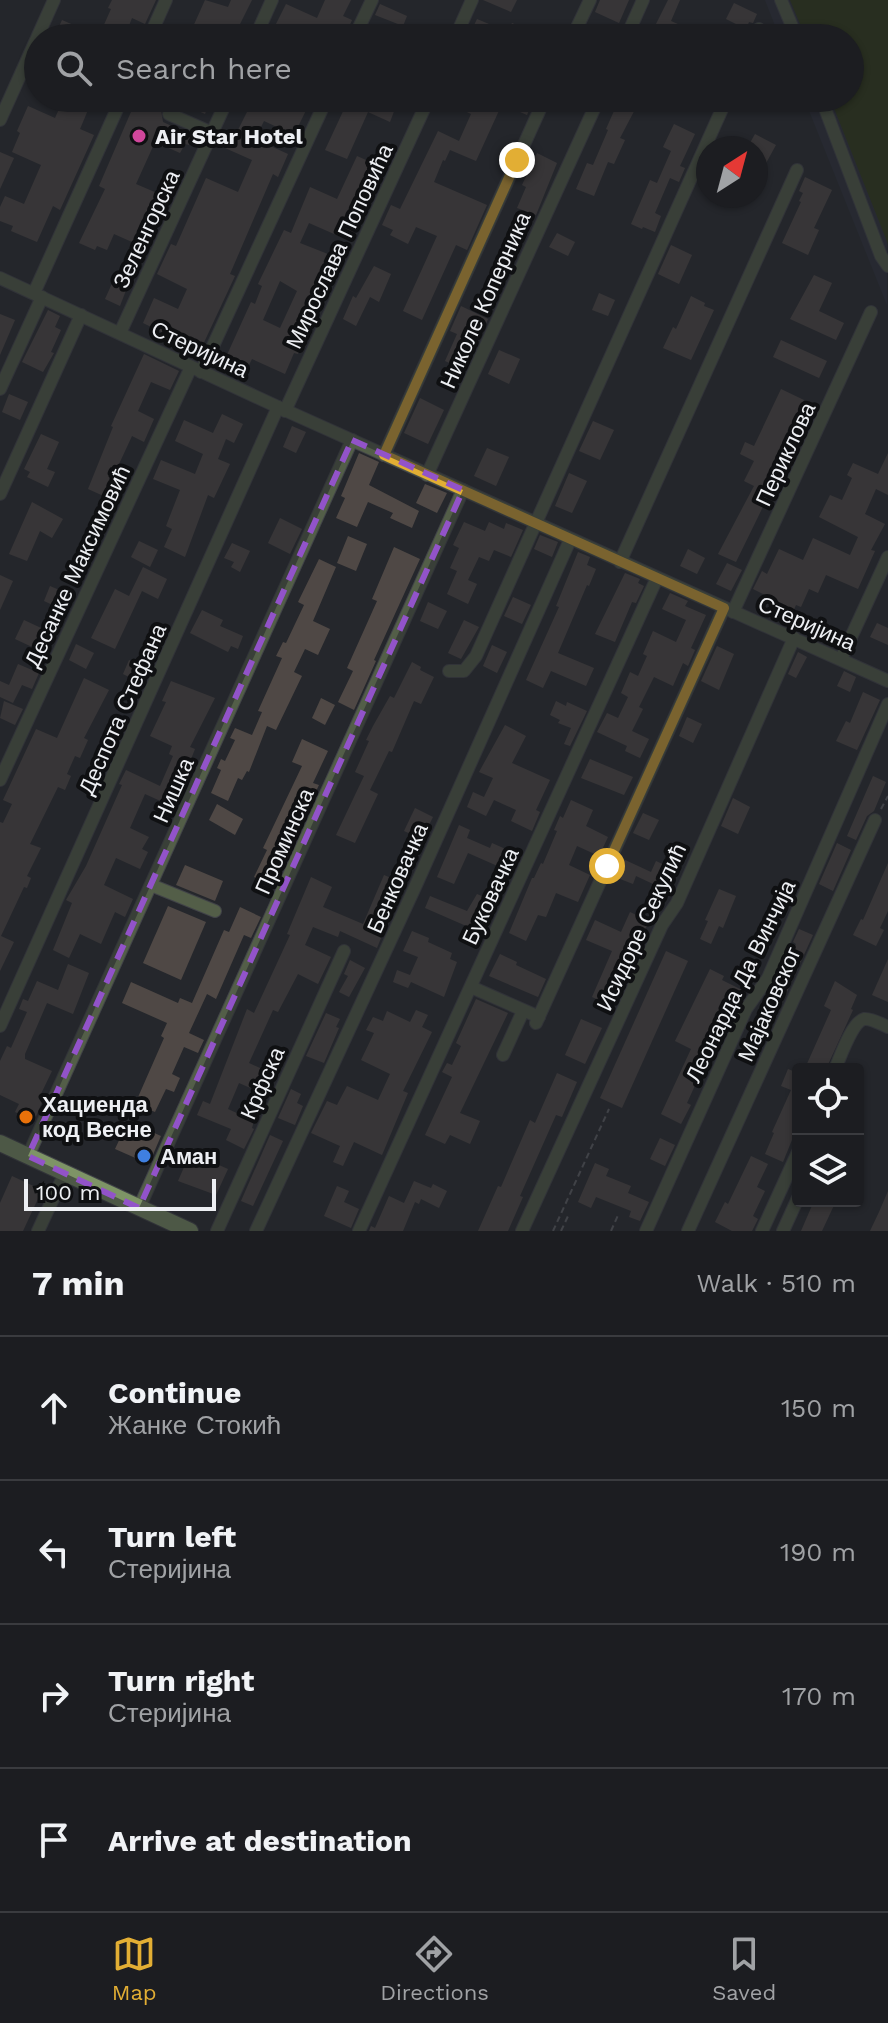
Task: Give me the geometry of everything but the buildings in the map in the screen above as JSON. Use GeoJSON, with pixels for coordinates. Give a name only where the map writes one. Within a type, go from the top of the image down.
{"type":"FeatureCollection","features":[{"type":"Feature","properties":{"kind":"main road"},"geometry":{"type":"LineString","coordinates":[[0,1143],[190,1231]]}},
{"type":"Feature","properties":{"kind":"street"},"geometry":{"type":"LineString","coordinates":[[43,24],[54,0]]}},
{"type":"Feature","properties":{"kind":"street"},"geometry":{"type":"LineString","coordinates":[[155,24],[166,0]]}},
{"type":"Feature","properties":{"kind":"street"},"geometry":{"type":"LineString","coordinates":[[261,24],[272,0]]}},
{"type":"Feature","properties":{"kind":"street"},"geometry":{"type":"LineString","coordinates":[[361,24],[372,0]]}},
{"type":"Feature","properties":{"kind":"street"},"geometry":{"type":"LineString","coordinates":[[461,24],[472,0]]}},
{"type":"Feature","properties":{"kind":"street"},"geometry":{"type":"LineString","coordinates":[[579,24],[590,0]]}},
{"type":"Feature","properties":{"kind":"street"},"geometry":{"type":"LineString","coordinates":[[632,24],[643,0]]}},
{"type":"Feature","properties":{"kind":"street"},"geometry":{"type":"LineString","coordinates":[[781,0],[791,24]]}},
{"type":"Feature","properties":{"kind":"street"},"geometry":{"type":"LineString","coordinates":[[0,120],[24,67]]}},
{"type":"Feature","properties":{"kind":"street"},"geometry":{"type":"LineString","coordinates":[[0,389],[116,112]]}},
{"type":"Feature","properties":{"kind":"street","name":"Зеленгорска"},"geometry":{"type":"LineString","coordinates":[[120,333],[222,112]]}},
{"type":"Feature","properties":{"kind":"street","name":"Десанке Максимовић"},"geometry":{"type":"LineString","coordinates":[[0,780],[320,112]]}},
{"type":"Feature","properties":{"kind":"street","name":"Мирослава Поповића"},"geometry":{"type":"LineString","coordinates":[[282,409],[422,112]]}},
{"type":"Feature","properties":{"kind":"street"},"geometry":{"type":"LineString","coordinates":[[384,455],[539,112]]}},
{"type":"Feature","properties":{"kind":"street","name":"Николе Коперника"},"geometry":{"type":"LineString","coordinates":[[427,475],[593,112]]}},
{"type":"Feature","properties":{"kind":"street"},"geometry":{"type":"LineString","coordinates":[[449,671],[464,671],[472,664],[721,112]]}},
{"type":"Feature","properties":{"kind":"street"},"geometry":{"type":"LineString","coordinates":[[826,112],[881,256],[888,266]]}},
{"type":"Feature","properties":{"kind":"street"},"geometry":{"type":"LineString","coordinates":[[169,114],[212,133]]}},
{"type":"Feature","properties":{"kind":"street"},"geometry":{"type":"LineString","coordinates":[[620,562],[797,170]]}},
{"type":"Feature","properties":{"kind":"street","name":"Стеријина"},"geometry":{"type":"LineString","coordinates":[[0,278],[570,540],[888,681]]}},
{"type":"Feature","properties":{"kind":"street","name":"Периклова"},"geometry":{"type":"LineString","coordinates":[[523,1011],[537,1020],[871,312]]}},
{"type":"Feature","properties":{"kind":"street"},"geometry":{"type":"LineString","coordinates":[[0,494],[81,315]]}},
{"type":"Feature","properties":{"kind":"street","name":"Деспота Стефана"},"geometry":{"type":"LineString","coordinates":[[0,1026],[282,409]]}},
{"type":"Feature","properties":{"kind":"street","name":"Нишка"},"geometry":{"type":"LineString","coordinates":[[28,1156],[352,440]]}},
{"type":"Feature","properties":{"kind":"street","name":"Проминска"},"geometry":{"type":"LineString","coordinates":[[139,1208],[463,490]]}},
{"type":"Feature","properties":{"kind":"street","name":"Бенковачка"},"geometry":{"type":"LineString","coordinates":[[256,1231],[416,885],[570,540]]}},
{"type":"Feature","properties":{"kind":"street"},"geometry":{"type":"LineString","coordinates":[[841,659],[888,557]]}},
{"type":"Feature","properties":{"kind":"street","name":"Буковачка"},"geometry":{"type":"LineString","coordinates":[[359,1231],[657,578]]}},
{"type":"Feature","properties":{"kind":"street","name":"Исидоре Секулић"},"geometry":{"type":"LineString","coordinates":[[522,1231],[662,925],[677,903],[794,638]]}},
{"type":"Feature","properties":{"kind":"street","name":"Леонарда Да Винчија"},"geometry":{"type":"LineString","coordinates":[[646,1231],[746,1009],[768,978],[888,704]]}},
{"type":"Feature","properties":{"kind":"street","name":"Мајаковског"},"geometry":{"type":"LineString","coordinates":[[688,1231],[875,820]]}},
{"type":"Feature","properties":{"kind":"street"},"geometry":{"type":"LineString","coordinates":[[151,885],[215,911]]}},
{"type":"Feature","properties":{"kind":"street","name":"Крфска"},"geometry":{"type":"LineString","coordinates":[[217,1231],[344,951]]}},
{"type":"Feature","properties":{"kind":"street"},"geometry":{"type":"LineString","coordinates":[[471,987],[523,1011],[503,1055]]}},
{"type":"Feature","properties":{"kind":"street"},"geometry":{"type":"LineString","coordinates":[[838,1063],[854,1027],[860,1021],[869,1019],[888,1027]]}},
{"type":"Feature","properties":{"kind":"street"},"geometry":{"type":"LineString","coordinates":[[762,1231],[792,1165]]}},
{"type":"Feature","properties":{"kind":"street"},"geometry":{"type":"LineString","coordinates":[[38,1231],[65,1173]]}},
{"type":"Feature","properties":{"kind":"street"},"geometry":{"type":"LineString","coordinates":[[783,1231],[794,1207]]}},
{"type":"Feature","properties":{"kind":"path"},"geometry":{"type":"LineString","coordinates":[[875,820],[888,796]]}},
{"type":"Feature","properties":{"kind":"path"},"geometry":{"type":"LineString","coordinates":[[553,1231],[609,1109]]}},
{"type":"Feature","properties":{"kind":"path"},"geometry":{"type":"LineString","coordinates":[[611,1231],[619,1213]]}},
{"type":"Feature","properties":{"kind":"path"},"geometry":{"type":"LineString","coordinates":[[561,1231],[569,1214]]}},
{"type":"Feature","properties":{"kind":"highlighted area"},"geometry":{"type":"Polygon","coordinates":[[[352,440],[463,490],[139,1208],[28,1156],[352,440]]]}},
{"type":"Feature","properties":{"kind":"shaded area"},"geometry":{"type":"Polygon","coordinates":[[[765,0],[888,0],[887,305],[810,112],[864,112],[864,24],[774,24],[765,0]]]}},
{"type":"Feature","properties":{"kind":"green space"},"geometry":{"type":"Polygon","coordinates":[[[790,0],[888,0],[888,244],[836,112],[864,112],[864,24],[800,24],[790,0]]]}},
{"type":"Feature","properties":{"kind":"place","name":"Air Star Hotel"},"geometry":{"type":"Point","coordinates":[139,136]}},
{"type":"Feature","properties":{"kind":"place","name":"Хациенда код Весне"},"geometry":{"type":"Point","coordinates":[26,1117]}},
{"type":"Feature","properties":{"kind":"place","name":"Аман"},"geometry":{"type":"Point","coordinates":[144,1156]}},
{"type":"Feature","properties":{"kind":"route"},"geometry":{"type":"LineString","coordinates":[[517,160],[384,455],[724,608],[607,866]]}}]}
